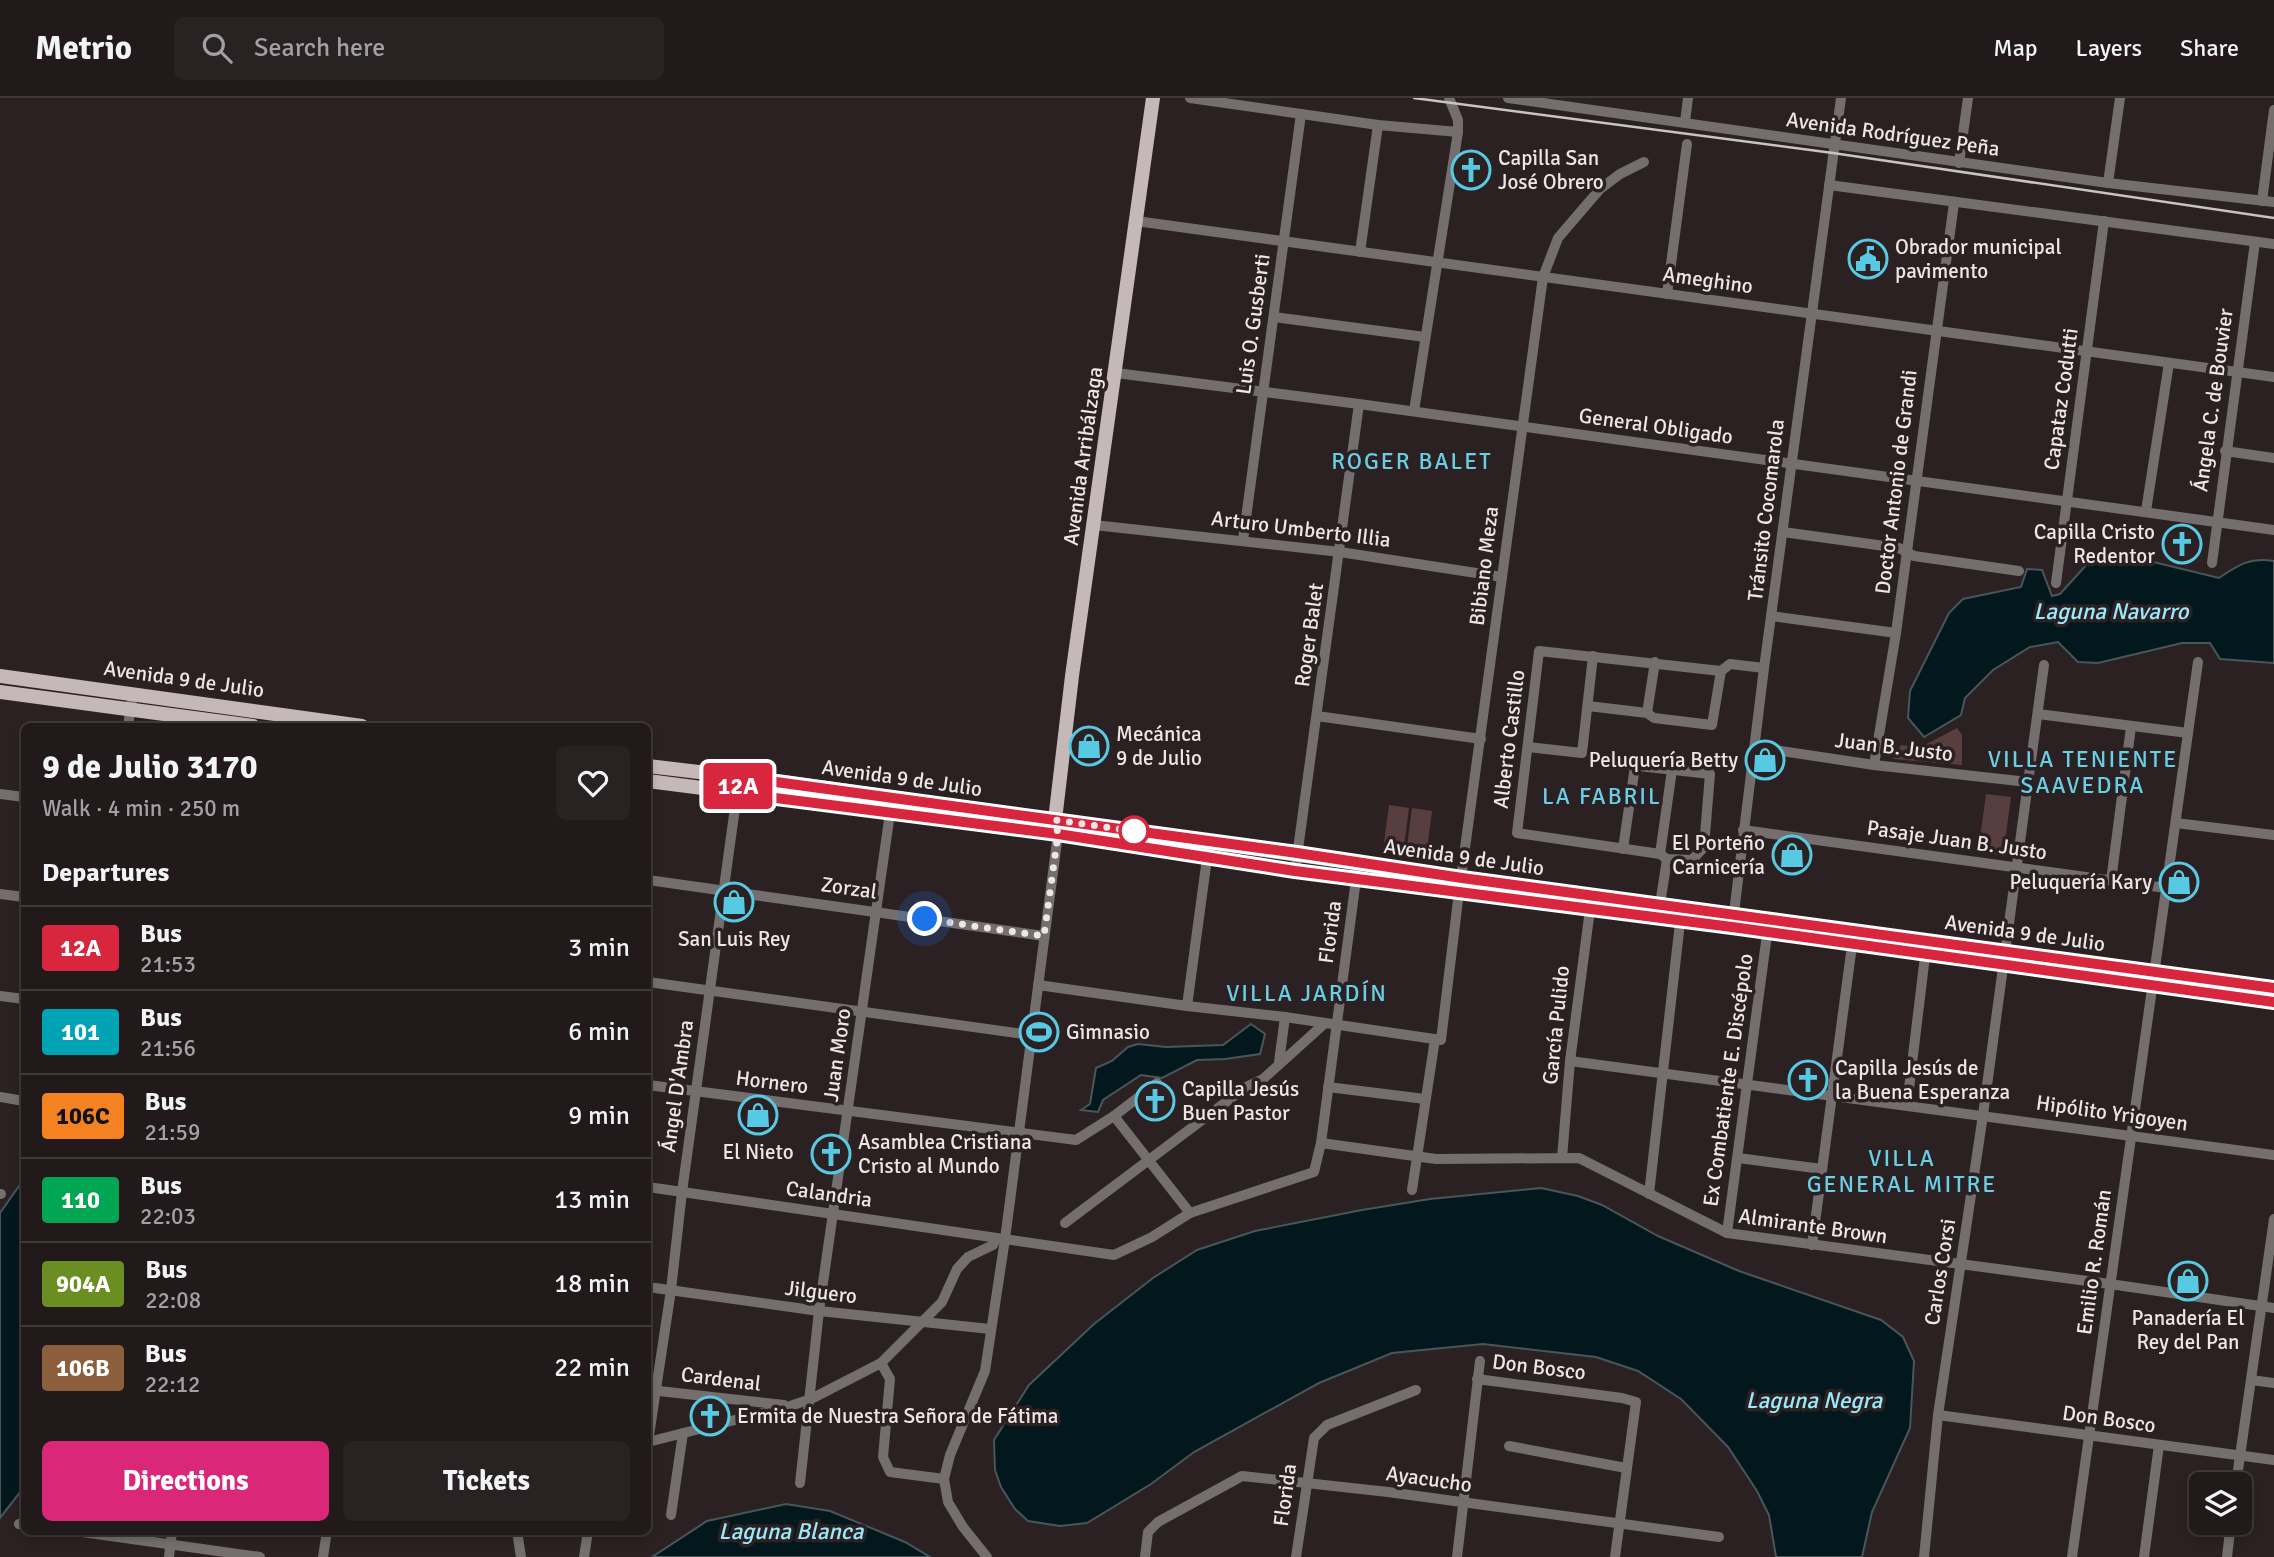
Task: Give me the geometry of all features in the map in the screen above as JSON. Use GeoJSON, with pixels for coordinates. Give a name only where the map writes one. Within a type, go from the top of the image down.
{"type":"FeatureCollection","features":[{"type":"Feature","properties":{"kind":"main road","name":"Avenida Arribálzaga"},"geometry":{"type":"LineString","coordinates":[[1057,827],[1072,676],[1153,98]]}},
{"type":"Feature","properties":{"kind":"main road","name":"Avenida 9 de Julio"},"geometry":{"type":"LineString","coordinates":[[0,676],[132,693],[281,720],[322,723]]}},
{"type":"Feature","properties":{"kind":"main road","name":"Avenida 9 de Julio"},"geometry":{"type":"LineString","coordinates":[[0,692],[230,723]]}},
{"type":"Feature","properties":{"kind":"main road","name":"Avenida 9 de Julio"},"geometry":{"type":"LineString","coordinates":[[651,766],[739,777],[891,806]]}},
{"type":"Feature","properties":{"kind":"main road","name":"Avenida 9 de Julio"},"geometry":{"type":"LineString","coordinates":[[651,780],[737,793],[891,806],[1208,849],[1297,853],[1358,862],[1460,885]]}},
{"type":"Feature","properties":{"kind":"main road","name":"Avenida 9 de Julio"},"geometry":{"type":"LineString","coordinates":[[1208,849],[1295,871],[1460,885],[2152,978],[2274,988]]}},
{"type":"Feature","properties":{"kind":"main road","name":"Avenida 9 de Julio"},"geometry":{"type":"LineString","coordinates":[[2152,978],[2274,1002]]}},
{"type":"Feature","properties":{"kind":"street"},"geometry":{"type":"LineString","coordinates":[[1190,98],[1378,125],[1458,132]]}},
{"type":"Feature","properties":{"kind":"street"},"geometry":{"type":"LineString","coordinates":[[1413,411],[1458,132],[1458,120],[1449,98]]}},
{"type":"Feature","properties":{"kind":"street","name":"Avenida Rodríguez Peña"},"geometry":{"type":"LineString","coordinates":[[1507,98],[1569,102],[1959,163],[2274,202]]}},
{"type":"Feature","properties":{"kind":"street"},"geometry":{"type":"LineString","coordinates":[[1685,122],[1688,98]]}},
{"type":"Feature","properties":{"kind":"street","name":"Tránsito Cocomarola"},"geometry":{"type":"LineString","coordinates":[[1733,920],[1841,98]]}},
{"type":"Feature","properties":{"kind":"street"},"geometry":{"type":"LineString","coordinates":[[1959,163],[1968,98]]}},
{"type":"Feature","properties":{"kind":"street"},"geometry":{"type":"LineString","coordinates":[[2108,183],[2120,98]]}},
{"type":"Feature","properties":{"kind":"street"},"geometry":{"type":"LineString","coordinates":[[2262,201],[2274,110]]}},
{"type":"Feature","properties":{"kind":"street","name":"Luis O. Gusberti"},"geometry":{"type":"LineString","coordinates":[[1243,540],[1301,114]]}},
{"type":"Feature","properties":{"kind":"street"},"geometry":{"type":"LineString","coordinates":[[1360,252],[1378,125]]}},
{"type":"Feature","properties":{"kind":"street"},"geometry":{"type":"LineString","coordinates":[[1667,294],[1688,144]]}},
{"type":"Feature","properties":{"kind":"street","name":"Bibiano Meza"},"geometry":{"type":"LineString","coordinates":[[1412,1190],[1425,1099],[1438,1040],[1543,277],[1558,238],[1600,189],[1620,174],[1644,162]]}},
{"type":"Feature","properties":{"kind":"street"},"geometry":{"type":"LineString","coordinates":[[1829,186],[2274,244]]}},
{"type":"Feature","properties":{"kind":"street","name":"Doctor Antonio de Grandi"},"geometry":{"type":"LineString","coordinates":[[1874,765],[1896,633],[1954,203]]}},
{"type":"Feature","properties":{"kind":"street","name":"Ameghino"},"geometry":{"type":"LineString","coordinates":[[1136,220],[2274,377]]}},
{"type":"Feature","properties":{"kind":"street","name":"Capataz Codutti"},"geometry":{"type":"LineString","coordinates":[[2056,583],[2104,221]]}},
{"type":"Feature","properties":{"kind":"street","name":"Ángela C. de Bouvier"},"geometry":{"type":"LineString","coordinates":[[2212,563],[2255,242]]}},
{"type":"Feature","properties":{"kind":"street"},"geometry":{"type":"LineString","coordinates":[[1274,317],[1425,337]]}},
{"type":"Feature","properties":{"kind":"street"},"geometry":{"type":"LineString","coordinates":[[2146,511],[2169,363]]}},
{"type":"Feature","properties":{"kind":"street","name":"General Obligado"},"geometry":{"type":"LineString","coordinates":[[1116,373],[1413,411],[2274,530]]}},
{"type":"Feature","properties":{"kind":"street","name":"Roger Balet"},"geometry":{"type":"LineString","coordinates":[[1295,871],[1359,404]]}},
{"type":"Feature","properties":{"kind":"street"},"geometry":{"type":"LineString","coordinates":[[2225,451],[2274,458]]}},
{"type":"Feature","properties":{"kind":"street","name":"Arturo Umberto Illia"},"geometry":{"type":"LineString","coordinates":[[1094,525],[1340,552],[1502,577]]}},
{"type":"Feature","properties":{"kind":"street"},"geometry":{"type":"LineString","coordinates":[[1783,532],[1899,548],[1914,556],[2019,571]]}},
{"type":"Feature","properties":{"kind":"street"},"geometry":{"type":"LineString","coordinates":[[1772,616],[1896,633]]}},
{"type":"Feature","properties":{"kind":"street","name":"Alberto Castillo"},"geometry":{"type":"LineString","coordinates":[[1593,656],[1539,651],[1517,833],[1623,849]]}},
{"type":"Feature","properties":{"kind":"street"},"geometry":{"type":"LineString","coordinates":[[1528,747],[1582,753],[1593,656],[1721,671]]}},
{"type":"Feature","properties":{"kind":"street"},"geometry":{"type":"LineString","coordinates":[[1647,713],[1655,662]]}},
{"type":"Feature","properties":{"kind":"street"},"geometry":{"type":"LineString","coordinates":[[2152,978],[2198,663]]}},
{"type":"Feature","properties":{"kind":"street"},"geometry":{"type":"LineString","coordinates":[[1588,706],[1712,725],[1721,671],[1730,664],[1764,668]]}},
{"type":"Feature","properties":{"kind":"street"},"geometry":{"type":"LineString","coordinates":[[2003,959],[2044,665]]}},
{"type":"Feature","properties":{"kind":"street"},"geometry":{"type":"LineString","coordinates":[[128,723],[132,693]]}},
{"type":"Feature","properties":{"kind":"street"},"geometry":{"type":"LineString","coordinates":[[2038,714],[2188,733]]}},
{"type":"Feature","properties":{"kind":"street"},"geometry":{"type":"LineString","coordinates":[[1317,716],[1481,739]]}},
{"type":"Feature","properties":{"kind":"street"},"geometry":{"type":"LineString","coordinates":[[2111,881],[2131,727]]}},
{"type":"Feature","properties":{"kind":"street","name":"Juan B. Justo"},"geometry":{"type":"LineString","coordinates":[[1755,747],[1874,765],[2028,782]]}},
{"type":"Feature","properties":{"kind":"street"},"geometry":{"type":"LineString","coordinates":[[1612,763],[1710,774],[1704,847],[1692,860],[1623,849],[1635,766]]}},
{"type":"Feature","properties":{"kind":"street"},"geometry":{"type":"LineString","coordinates":[[1659,911],[1672,770]]}},
{"type":"Feature","properties":{"kind":"street","name":"Ángel D'Ambra"},"geometry":{"type":"LineString","coordinates":[[651,1390],[671,1290],[739,777]]}},
{"type":"Feature","properties":{"kind":"street"},"geometry":{"type":"LineString","coordinates":[[0,794],[21,797]]}},
{"type":"Feature","properties":{"kind":"street","name":"Juan Moro"},"geometry":{"type":"LineString","coordinates":[[800,1483],[820,1311],[891,806]]}},
{"type":"Feature","properties":{"kind":"street"},"geometry":{"type":"LineString","coordinates":[[2176,823],[2274,835]]}},
{"type":"Feature","properties":{"kind":"street"},"geometry":{"type":"LineString","coordinates":[[987,1557],[963,1527],[948,1502],[944,1479],[950,1455],[985,1371],[1057,827]]}},
{"type":"Feature","properties":{"kind":"street","name":"Pasaje Juan B. Justo"},"geometry":{"type":"LineString","coordinates":[[1743,830],[2166,888]]}},
{"type":"Feature","properties":{"kind":"street"},"geometry":{"type":"LineString","coordinates":[[1187,1006],[1208,849]]}},
{"type":"Feature","properties":{"kind":"street","name":"Florida"},"geometry":{"type":"LineString","coordinates":[[1190,1213],[1314,1172],[1321,1143],[1358,862]]}},
{"type":"Feature","properties":{"kind":"street","name":"Zorzal"},"geometry":{"type":"LineString","coordinates":[[651,880],[1044,936]]}},
{"type":"Feature","properties":{"kind":"street"},"geometry":{"type":"LineString","coordinates":[[0,894],[21,897]]}},
{"type":"Feature","properties":{"kind":"street","name":"García Pulido"},"geometry":{"type":"LineString","coordinates":[[1562,1158],[1570,1061],[1591,902]]}},
{"type":"Feature","properties":{"kind":"street"},"geometry":{"type":"LineString","coordinates":[[1649,1194],[1681,914]]}},
{"type":"Feature","properties":{"kind":"street","name":"Ex Combatiente E. Discépolo"},"geometry":{"type":"LineString","coordinates":[[1727,1233],[1769,925]]}},
{"type":"Feature","properties":{"kind":"street"},"geometry":{"type":"LineString","coordinates":[[1812,1245],[1853,938]]}},
{"type":"Feature","properties":{"kind":"street"},"geometry":{"type":"LineString","coordinates":[[1907,1105],[1926,948]]}},
{"type":"Feature","properties":{"kind":"street","name":"Carlos Corsi"},"geometry":{"type":"LineString","coordinates":[[1924,1557],[1938,1415],[1983,1115],[2003,959]]}},
{"type":"Feature","properties":{"kind":"street","name":"Emilio R. Román"},"geometry":{"type":"LineString","coordinates":[[2072,1557],[2152,978]]}},
{"type":"Feature","properties":{"kind":"street"},"geometry":{"type":"LineString","coordinates":[[651,982],[1031,1035]]}},
{"type":"Feature","properties":{"kind":"street"},"geometry":{"type":"LineString","coordinates":[[1038,985],[1438,1040]]}},
{"type":"Feature","properties":{"kind":"street"},"geometry":{"type":"LineString","coordinates":[[0,996],[21,999]]}},
{"type":"Feature","properties":{"kind":"street"},"geometry":{"type":"LineString","coordinates":[[1279,1062],[1285,1017]]}},
{"type":"Feature","properties":{"kind":"street"},"geometry":{"type":"LineString","coordinates":[[1065,1223],[1246,1087],[1263,1079],[1324,1024]]}},
{"type":"Feature","properties":{"kind":"street","name":"Hipólito Yrigoyen"},"geometry":{"type":"LineString","coordinates":[[1570,1061],[2274,1155]]}},
{"type":"Feature","properties":{"kind":"street","name":"Hornero"},"geometry":{"type":"LineString","coordinates":[[651,1085],[1076,1140],[1114,1116],[1157,1083]]}},
{"type":"Feature","properties":{"kind":"street"},"geometry":{"type":"LineString","coordinates":[[1328,1087],[1425,1099]]}},
{"type":"Feature","properties":{"kind":"street"},"geometry":{"type":"LineString","coordinates":[[0,1097],[21,1100]]}},
{"type":"Feature","properties":{"kind":"street"},"geometry":{"type":"LineString","coordinates":[[651,1441],[811,1399],[881,1363],[942,1302],[957,1269],[968,1257],[1001,1238],[1114,1255],[1152,1237],[1190,1213],[1114,1116]]}},
{"type":"Feature","properties":{"kind":"street","name":"Almirante Brown"},"geometry":{"type":"LineString","coordinates":[[1321,1143],[1436,1160],[1579,1158],[1727,1233],[2268,1308]]}},
{"type":"Feature","properties":{"kind":"street"},"geometry":{"type":"LineString","coordinates":[[1738,1158],[1822,1169]]}},
{"type":"Feature","properties":{"kind":"street","name":"Calandria"},"geometry":{"type":"LineString","coordinates":[[651,1187],[1001,1238]]}},
{"type":"Feature","properties":{"kind":"street"},"geometry":{"type":"LineString","coordinates":[[2238,1472],[2251,1380],[2268,1308],[2274,1219]]}},
{"type":"Feature","properties":{"kind":"street","name":"Jilguero"},"geometry":{"type":"LineString","coordinates":[[651,1287],[820,1311],[990,1329]]}},
{"type":"Feature","properties":{"kind":"street"},"geometry":{"type":"LineString","coordinates":[[1457,1557],[1480,1361]]}},
{"type":"Feature","properties":{"kind":"street"},"geometry":{"type":"LineString","coordinates":[[881,1363],[890,1379],[883,1457],[890,1472],[944,1479]]}},
{"type":"Feature","properties":{"kind":"street","name":"Don Bosco"},"geometry":{"type":"LineString","coordinates":[[1477,1379],[1636,1402],[1626,1468]]}},
{"type":"Feature","properties":{"kind":"street"},"geometry":{"type":"LineString","coordinates":[[2251,1380],[2274,1383]]}},
{"type":"Feature","properties":{"kind":"street","name":"Cardenal"},"geometry":{"type":"LineString","coordinates":[[651,1390],[790,1406]]}},
{"type":"Feature","properties":{"kind":"street","name":"Florida"},"geometry":{"type":"LineString","coordinates":[[1296,1557],[1314,1438],[1327,1425],[1416,1390]]}},
{"type":"Feature","properties":{"kind":"street","name":"Don Bosco"},"geometry":{"type":"LineString","coordinates":[[1938,1415],[2274,1460]]}},
{"type":"Feature","properties":{"kind":"street"},"geometry":{"type":"LineString","coordinates":[[671,1515],[683,1433]]}},
{"type":"Feature","properties":{"kind":"street"},"geometry":{"type":"LineString","coordinates":[[2144,1557],[2159,1445]]}},
{"type":"Feature","properties":{"kind":"street"},"geometry":{"type":"LineString","coordinates":[[1509,1446],[1626,1468],[1615,1557]]}},
{"type":"Feature","properties":{"kind":"street","name":"Ayacucho"},"geometry":{"type":"LineString","coordinates":[[1145,1557],[1148,1532],[1158,1522],[1242,1476],[1719,1537]]}},
{"type":"Feature","properties":{"kind":"street"},"geometry":{"type":"LineString","coordinates":[[105,1535],[260,1557]]}},
{"type":"Feature","properties":{"kind":"street"},"geometry":{"type":"LineString","coordinates":[[169,1557],[172,1535]]}},
{"type":"Feature","properties":{"kind":"street"},"geometry":{"type":"LineString","coordinates":[[323,1557],[326,1535]]}},
{"type":"Feature","properties":{"kind":"street"},"geometry":{"type":"LineString","coordinates":[[518,1535],[521,1557]]}},
{"type":"Feature","properties":{"kind":"street"},"geometry":{"type":"LineString","coordinates":[[584,1557],[587,1535]]}},
{"type":"Feature","properties":{"kind":"street"},"geometry":{"type":"LineString","coordinates":[[2227,1557],[2230,1535]]}},
{"type":"Feature","properties":{"kind":"shaded area"},"geometry":{"type":"Polygon","coordinates":[[[1957,728],[1962,735],[1962,765],[1893,759],[1901,745],[1921,747],[1957,728]]]}},
{"type":"Feature","properties":{"kind":"shaded area"},"geometry":{"type":"Polygon","coordinates":[[[1986,794],[2011,797],[2003,856],[1978,853],[1986,794]]]}},
{"type":"Feature","properties":{"kind":"shaded area"},"geometry":{"type":"Polygon","coordinates":[[[1389,805],[1409,808],[1404,846],[1384,843],[1389,805]]]}},
{"type":"Feature","properties":{"kind":"shaded area"},"geometry":{"type":"Polygon","coordinates":[[[1412,808],[1432,811],[1427,849],[1407,846],[1412,808]]]}},
{"type":"Feature","properties":{"kind":"water","name":"Laguna Navarro"},"geometry":{"type":"Polygon","coordinates":[[[2145,560],[2219,578],[2245,563],[2274,561],[2274,663],[2220,659],[2210,643],[2182,643],[2098,663],[2078,662],[2058,642],[2030,647],[1993,670],[1965,698],[1961,715],[1924,737],[1908,718],[1910,691],[1949,613],[1963,599],[2021,587],[2027,569],[2042,570],[2052,596],[2060,594],[2089,562],[2122,564],[2145,560]]]}},
{"type":"Feature","properties":{"kind":"water"},"geometry":{"type":"Polygon","coordinates":[[[1251,1024],[1265,1034],[1260,1054],[1197,1060],[1162,1078],[1141,1075],[1103,1100],[1098,1112],[1081,1110],[1090,1104],[1096,1068],[1112,1061],[1128,1047],[1138,1044],[1166,1047],[1223,1045],[1251,1024]]]}},
{"type":"Feature","properties":{"kind":"water"},"geometry":{"type":"Polygon","coordinates":[[[21,1183],[21,1491],[0,1518],[0,1213],[21,1183]]]}},
{"type":"Feature","properties":{"kind":"water","name":"Laguna Negra"},"geometry":{"type":"Polygon","coordinates":[[[1541,1188],[1578,1196],[1602,1205],[1658,1236],[1739,1271],[1881,1320],[1903,1337],[1914,1361],[1910,1428],[1872,1512],[1862,1557],[1776,1557],[1769,1515],[1757,1491],[1728,1447],[1681,1399],[1638,1371],[1596,1357],[1483,1344],[1392,1353],[1319,1383],[1194,1452],[1151,1484],[1087,1523],[1060,1526],[1028,1521],[1015,1509],[1001,1487],[995,1470],[994,1440],[1029,1385],[1094,1324],[1153,1278],[1197,1250],[1255,1231],[1362,1210],[1430,1199],[1541,1188]]]}},
{"type":"Feature","properties":{"kind":"water","name":"Laguna Blanca"},"geometry":{"type":"Polygon","coordinates":[[[786,1504],[830,1511],[905,1542],[930,1557],[652,1557],[707,1521],[786,1504]]]}},
{"type":"Feature","properties":{"kind":"railway"},"geometry":{"type":"LineString","coordinates":[[1414,98],[1833,153],[2274,218]]}},
{"type":"Feature","properties":{"kind":"bus line","name":"12A"},"geometry":{"type":"LineString","coordinates":[[2274,988],[739,777],[737,793],[1058,834],[1295,871],[1732,927],[2274,1002]]}},
{"type":"Feature","properties":{"kind":"place","name":"Capilla San José Obrero"},"geometry":{"type":"Point","coordinates":[1471,170]}},
{"type":"Feature","properties":{"kind":"place","name":"Obrador municipal pavimento"},"geometry":{"type":"Point","coordinates":[1868,259]}},
{"type":"Feature","properties":{"kind":"place","name":"Capilla Cristo Redentor"},"geometry":{"type":"Point","coordinates":[2182,544]}},
{"type":"Feature","properties":{"kind":"place","name":"Mecánica 9 de Julio"},"geometry":{"type":"Point","coordinates":[1089,746]}},
{"type":"Feature","properties":{"kind":"place","name":"Peluquería Betty"},"geometry":{"type":"Point","coordinates":[1765,760]}},
{"type":"Feature","properties":{"kind":"place","name":"El Porteño Carnicería"},"geometry":{"type":"Point","coordinates":[1792,855]}},
{"type":"Feature","properties":{"kind":"place","name":"Peluquería Kary"},"geometry":{"type":"Point","coordinates":[2179,882]}},
{"type":"Feature","properties":{"kind":"place","name":"San Luis Rey"},"geometry":{"type":"Point","coordinates":[734,902]}},
{"type":"Feature","properties":{"kind":"place","name":"Gimnasio"},"geometry":{"type":"Point","coordinates":[1039,1032]}},
{"type":"Feature","properties":{"kind":"place","name":"Capilla Jesús de la Buena Esperanza"},"geometry":{"type":"Point","coordinates":[1808,1080]}},
{"type":"Feature","properties":{"kind":"place","name":"Capilla Jesús Buen Pastor"},"geometry":{"type":"Point","coordinates":[1155,1101]}},
{"type":"Feature","properties":{"kind":"place","name":"El Nieto"},"geometry":{"type":"Point","coordinates":[758,1115]}},
{"type":"Feature","properties":{"kind":"place","name":"Asamblea Cristiana Cristo al Mundo"},"geometry":{"type":"Point","coordinates":[831,1154]}},
{"type":"Feature","properties":{"kind":"place","name":"Panadería El Rey del Pan"},"geometry":{"type":"Point","coordinates":[2188,1281]}},
{"type":"Feature","properties":{"kind":"place","name":"Ermita de Nuestra Señora de Fátima"},"geometry":{"type":"Point","coordinates":[710,1416]}},
{"type":"Feature","properties":{"kind":"district","name":"ROGER BALET"},"geometry":{"type":"Point","coordinates":[1412,461]}},
{"type":"Feature","properties":{"kind":"district","name":"VILLA TENIENTE SAAVEDRA"},"geometry":{"type":"Point","coordinates":[2083,772]}},
{"type":"Feature","properties":{"kind":"district","name":"LA FABRIL"},"geometry":{"type":"Point","coordinates":[1602,796]}},
{"type":"Feature","properties":{"kind":"district","name":"VILLA JARDÍN"},"geometry":{"type":"Point","coordinates":[1307,993]}},
{"type":"Feature","properties":{"kind":"district","name":"VILLA GENERAL MITRE"},"geometry":{"type":"Point","coordinates":[1902,1171]}},
{"type":"Feature","properties":{"kind":"route"},"geometry":{"type":"LineString","coordinates":[[925,919],[1044,936],[1058,834],[1055,820],[1134,831]]}}]}
